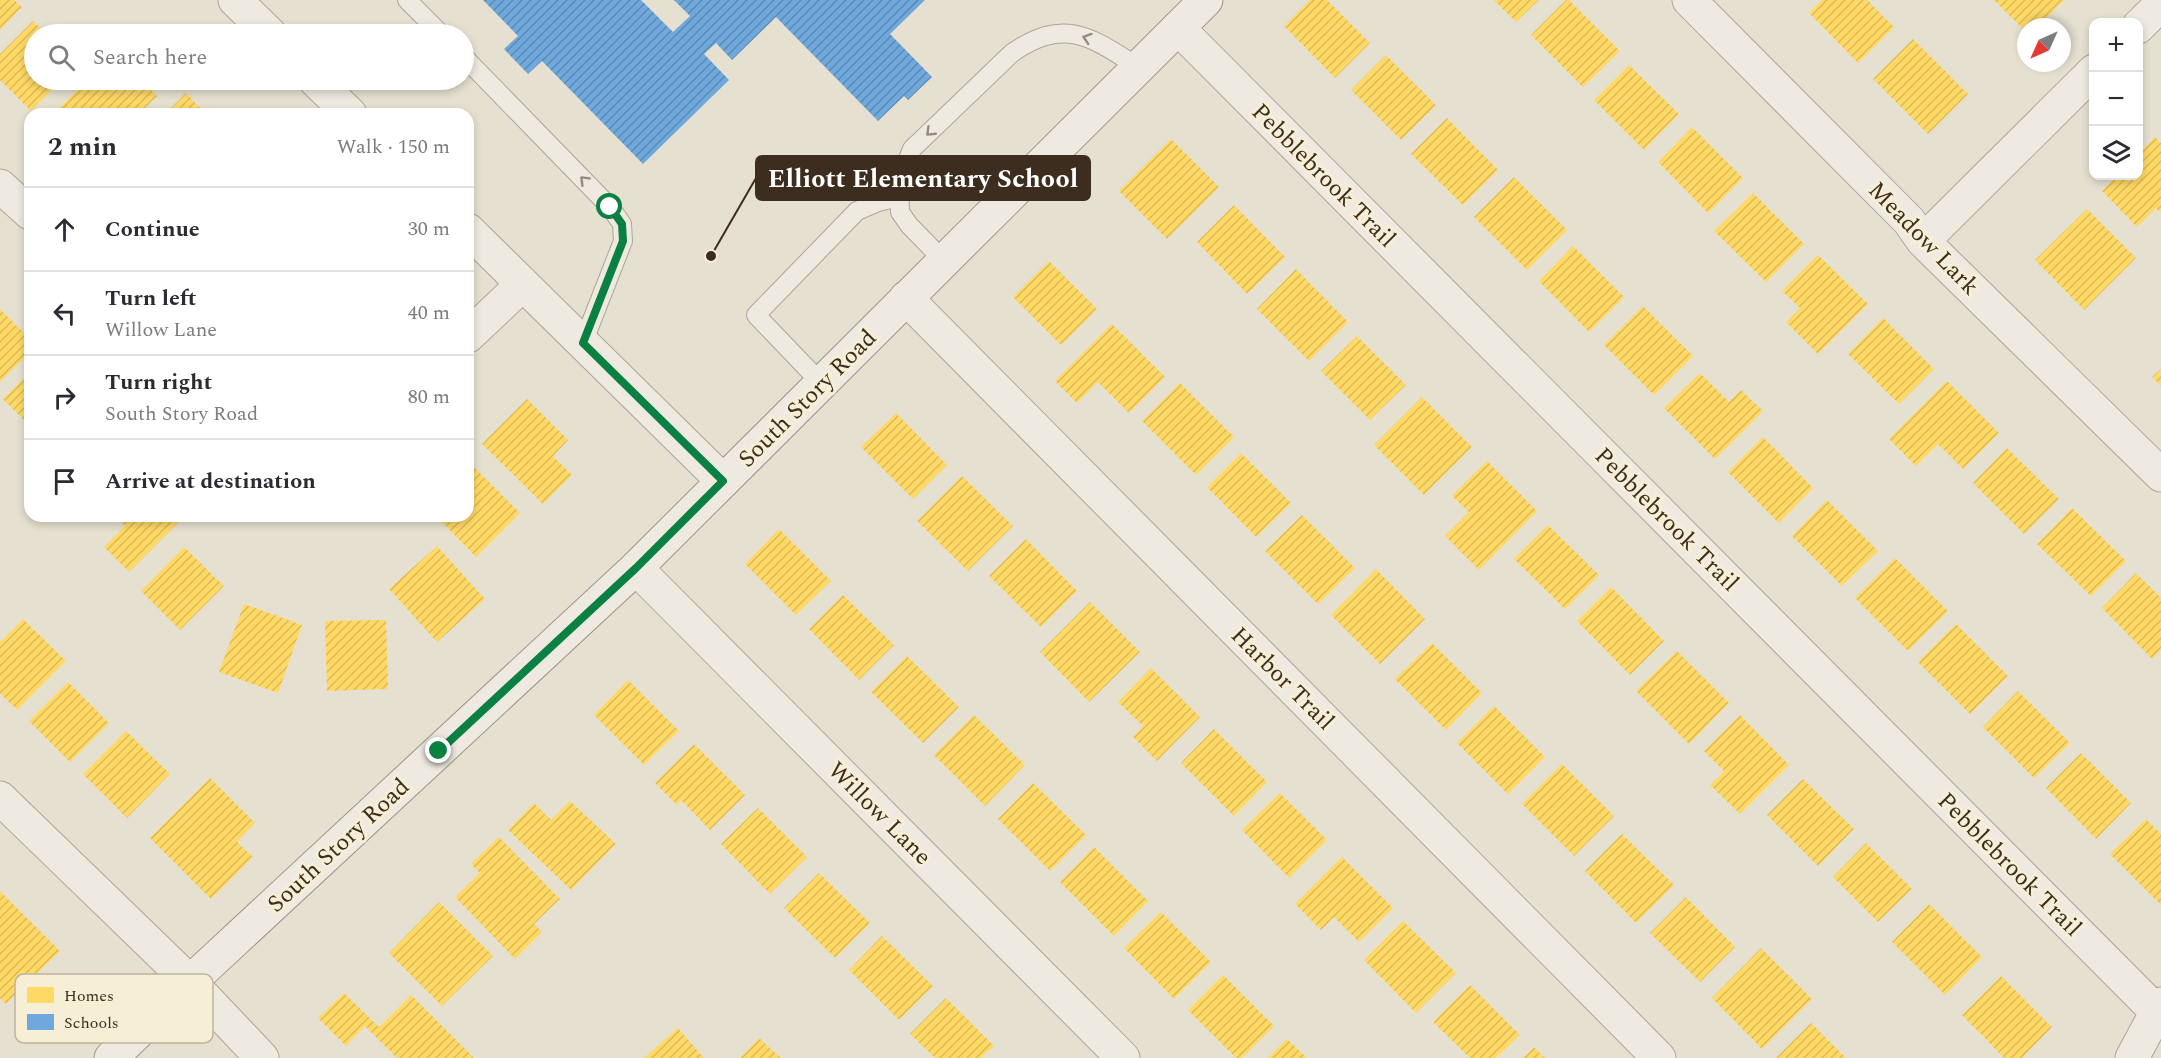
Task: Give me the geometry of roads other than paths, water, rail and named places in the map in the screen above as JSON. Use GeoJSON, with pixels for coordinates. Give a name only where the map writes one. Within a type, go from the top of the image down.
{"type":"FeatureCollection","features":[{"type":"Feature","properties":{"kind":"street"},"geometry":{"type":"LineString","coordinates":[[235,0],[260,24]]}},
{"type":"Feature","properties":{"kind":"street","name":"South Story Road"},"geometry":{"type":"LineString","coordinates":[[199,974],[636,568],[1206,0]]}},
{"type":"Feature","properties":{"kind":"street","name":"Meadow Lark"},"geometry":{"type":"LineString","coordinates":[[1689,0],[1909,221],[1923,241],[2161,475]]}},
{"type":"Feature","properties":{"kind":"street"},"geometry":{"type":"LineString","coordinates":[[2143,23],[2161,4]]}},
{"type":"Feature","properties":{"kind":"street","name":"Pebblebrook Trail"},"geometry":{"type":"LineString","coordinates":[[1178,28],[2158,1007]]}},
{"type":"Feature","properties":{"kind":"street"},"geometry":{"type":"LineString","coordinates":[[1923,241],[2093,72]]}},
{"type":"Feature","properties":{"kind":"street"},"geometry":{"type":"LineString","coordinates":[[325,90],[344,108]]}},
{"type":"Feature","properties":{"kind":"street"},"geometry":{"type":"LineString","coordinates":[[0,186],[24,208]]}},
{"type":"Feature","properties":{"kind":"street"},"geometry":{"type":"LineString","coordinates":[[474,236],[723,481]]}},
{"type":"Feature","properties":{"kind":"street"},"geometry":{"type":"LineString","coordinates":[[474,330],[523,284]]}},
{"type":"Feature","properties":{"kind":"street","name":"Harbor Trail"},"geometry":{"type":"LineString","coordinates":[[906,298],[1659,1058]]}},
{"type":"Feature","properties":{"kind":"street","name":"Willow Lane"},"geometry":{"type":"LineString","coordinates":[[636,568],[1124,1058]]}},
{"type":"Feature","properties":{"kind":"street"},"geometry":{"type":"LineString","coordinates":[[0,798],[182,974]]}},
{"type":"Feature","properties":{"kind":"street"},"geometry":{"type":"LineString","coordinates":[[213,1006],[262,1058]]}},
{"type":"Feature","properties":{"kind":"street"},"geometry":{"type":"LineString","coordinates":[[2132,1058],[2158,1007]]}},
{"type":"Feature","properties":{"kind":"street","name":"South Story Road"},"geometry":{"type":"LineString","coordinates":[[111,1058],[127,1043]]}},
{"type":"Feature","properties":{"kind":"lane"},"geometry":{"type":"LineString","coordinates":[[407,0],[431,24]]}},
{"type":"Feature","properties":{"kind":"lane"},"geometry":{"type":"LineString","coordinates":[[944,261],[909,225],[900,212],[899,182],[912,149],[1012,53],[1029,41],[1049,34],[1072,34],[1089,38],[1138,67]]}},
{"type":"Feature","properties":{"kind":"lane"},"geometry":{"type":"LineString","coordinates":[[474,67],[610,207],[622,224],[623,241],[583,343]]}},
{"type":"Feature","properties":{"kind":"lane"},"geometry":{"type":"LineString","coordinates":[[821,383],[756,315],[857,211],[878,202],[899,197]]}},
{"type":"Feature","properties":{"kind":"place","name":"Elliott Elementary School"},"geometry":{"type":"Point","coordinates":[711,256]}}]}
